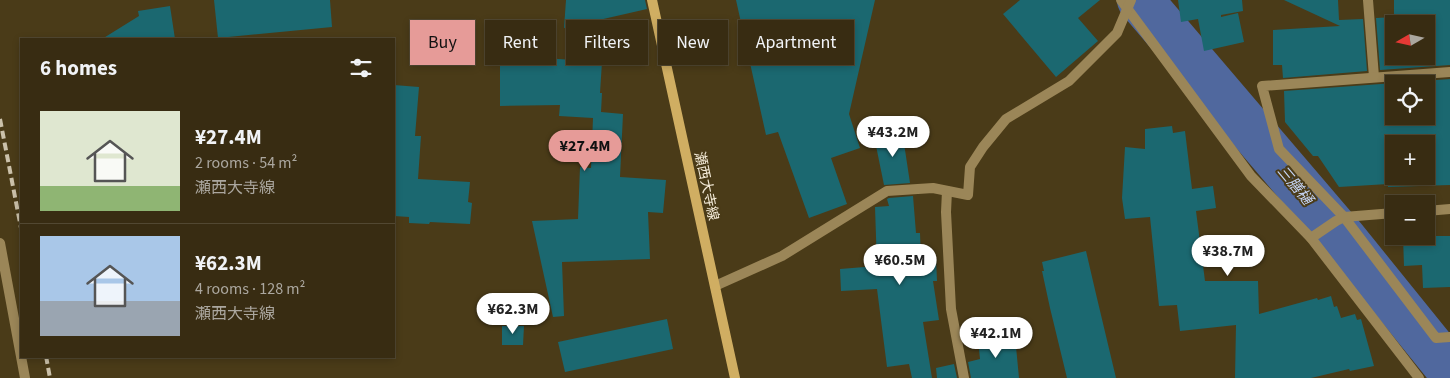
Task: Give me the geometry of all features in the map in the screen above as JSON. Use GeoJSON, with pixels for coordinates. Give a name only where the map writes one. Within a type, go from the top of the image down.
{"type":"FeatureCollection","features":[{"type":"Feature","properties":{"kind":"main road","name":"瀬西大寺線"},"geometry":{"type":"LineString","coordinates":[[652,0],[734,378]]}},
{"type":"Feature","properties":{"kind":"street"},"geometry":{"type":"LineString","coordinates":[[1368,0],[1374,77]]}},
{"type":"Feature","properties":{"kind":"street"},"geometry":{"type":"LineString","coordinates":[[715,286],[782,256],[887,191],[933,188],[968,195],[970,167],[983,147],[1006,119],[1069,81],[1117,33],[1127,3]]}},
{"type":"Feature","properties":{"kind":"street"},"geometry":{"type":"LineString","coordinates":[[1127,3],[1251,176],[1314,235],[1419,378]]}},
{"type":"Feature","properties":{"kind":"street"},"geometry":{"type":"LineString","coordinates":[[1450,72],[1262,86],[1279,149],[1340,219],[1436,338],[1450,337]]}},
{"type":"Feature","properties":{"kind":"street"},"geometry":{"type":"LineString","coordinates":[[946,191],[951,309],[964,378]]}},
{"type":"Feature","properties":{"kind":"street"},"geometry":{"type":"LineString","coordinates":[[1435,211],[1450,210]]}},
{"type":"Feature","properties":{"kind":"street"},"geometry":{"type":"LineString","coordinates":[[1314,235],[1340,219],[1385,214]]}},
{"type":"Feature","properties":{"kind":"street"},"geometry":{"type":"LineString","coordinates":[[0,243],[20,356]]}},
{"type":"Feature","properties":{"kind":"street"},"geometry":{"type":"LineString","coordinates":[[20,358],[24,378]]}},
{"type":"Feature","properties":{"kind":"building"},"geometry":{"type":"Polygon","coordinates":[[[214,0],[330,0],[332,27],[218,38],[214,0]]]}},
{"type":"Feature","properties":{"kind":"building"},"geometry":{"type":"Polygon","coordinates":[[[566,0],[645,0],[647,9],[599,20],[566,20],[566,28],[564,28],[566,0]]]}},
{"type":"Feature","properties":{"kind":"building"},"geometry":{"type":"Polygon","coordinates":[[[736,0],[875,0],[849,114],[860,148],[831,158],[847,204],[809,218],[778,132],[766,135],[750,65],[854,65],[854,20],[740,20],[736,0]]]}},
{"type":"Feature","properties":{"kind":"building"},"geometry":{"type":"Polygon","coordinates":[[[1020,0],[1100,0],[1078,18],[1098,41],[1056,77],[1003,14],[1020,0]]]}},
{"type":"Feature","properties":{"kind":"building"},"geometry":{"type":"Polygon","coordinates":[[[1178,0],[1242,0],[1243,11],[1221,15],[1221,17],[1238,13],[1244,42],[1204,51],[1198,19],[1181,22],[1178,0]]]}},
{"type":"Feature","properties":{"kind":"building"},"geometry":{"type":"Polygon","coordinates":[[[1284,0],[1338,0],[1339,20],[1363,19],[1367,71],[1283,78],[1282,65],[1273,65],[1273,30],[1340,26],[1284,0]]]}},
{"type":"Feature","properties":{"kind":"building"},"geometry":{"type":"Polygon","coordinates":[[[1394,0],[1450,0],[1450,65],[1380,70],[1376,18],[1385,18],[1385,65],[1435,65],[1435,15],[1394,15],[1394,0]]]}},
{"type":"Feature","properties":{"kind":"building"},"geometry":{"type":"Polygon","coordinates":[[[170,6],[175,38],[104,38],[139,16],[138,11],[170,6]]]}},
{"type":"Feature","properties":{"kind":"building"},"geometry":{"type":"Polygon","coordinates":[[[556,59],[566,60],[566,65],[602,65],[601,112],[623,114],[620,177],[666,180],[663,213],[648,212],[650,259],[562,262],[564,316],[553,317],[532,221],[578,219],[580,167],[591,168],[593,118],[559,116],[560,105],[500,106],[500,65],[556,65],[556,59]]]}},
{"type":"Feature","properties":{"kind":"building"},"geometry":{"type":"Polygon","coordinates":[[[1450,79],[1450,185],[1388,187],[1388,185],[1435,185],[1435,135],[1385,135],[1385,184],[1339,187],[1318,156],[1313,156],[1285,122],[1284,91],[1385,84],[1385,125],[1435,125],[1435,80],[1450,79]]]}},
{"type":"Feature","properties":{"kind":"building"},"geometry":{"type":"Polygon","coordinates":[[[395,85],[419,87],[415,136],[421,136],[418,179],[470,182],[468,202],[472,203],[470,224],[409,223],[409,217],[395,216],[395,85]]]}},
{"type":"Feature","properties":{"kind":"building"},"geometry":{"type":"Polygon","coordinates":[[[1172,126],[1173,133],[1185,131],[1192,189],[1213,186],[1216,208],[1196,211],[1205,281],[1258,281],[1259,314],[1331,296],[1334,307],[1337,306],[1341,318],[1355,314],[1357,320],[1361,319],[1374,366],[1350,371],[1349,369],[1311,378],[1235,378],[1236,325],[1180,331],[1177,305],[1159,306],[1150,217],[1125,219],[1122,198],[1125,147],[1145,149],[1145,129],[1172,126]]]}},
{"type":"Feature","properties":{"kind":"building"},"geometry":{"type":"Polygon","coordinates":[[[902,130],[910,183],[884,185],[874,136],[902,130]]]}},
{"type":"Feature","properties":{"kind":"building"},"geometry":{"type":"Polygon","coordinates":[[[913,196],[916,233],[920,233],[921,259],[936,259],[937,281],[933,281],[939,320],[923,322],[932,378],[912,378],[909,364],[887,367],[877,289],[841,291],[840,269],[877,266],[875,207],[889,206],[887,199],[889,198],[913,196]]]}},
{"type":"Feature","properties":{"kind":"building"},"geometry":{"type":"Polygon","coordinates":[[[1435,236],[1450,236],[1450,287],[1423,288],[1422,265],[1404,266],[1403,245],[1435,245],[1435,236]]]}},
{"type":"Feature","properties":{"kind":"building"},"geometry":{"type":"Polygon","coordinates":[[[1086,251],[1116,378],[1067,378],[1050,308],[1042,271],[1044,271],[1042,262],[1086,251]]]}},
{"type":"Feature","properties":{"kind":"building"},"geometry":{"type":"Polygon","coordinates":[[[667,319],[673,349],[565,372],[558,342],[667,319]]]}},
{"type":"Feature","properties":{"kind":"building"},"geometry":{"type":"Polygon","coordinates":[[[502,326],[524,326],[523,345],[502,345],[502,326]]]}},
{"type":"Feature","properties":{"kind":"building"},"geometry":{"type":"Polygon","coordinates":[[[1015,336],[1019,378],[971,378],[968,362],[980,359],[978,340],[1015,336]]]}},
{"type":"Feature","properties":{"kind":"building"},"geometry":{"type":"Polygon","coordinates":[[[954,364],[957,378],[937,378],[936,368],[954,364]]]}},
{"type":"Feature","properties":{"kind":"waterway","name":"三膳樋"},"geometry":{"type":"LineString","coordinates":[[1140,0],[1344,239],[1450,370]]}},
{"type":"Feature","properties":{"kind":"railway"},"geometry":{"type":"LineString","coordinates":[[0,119],[20,223]]}},
{"type":"Feature","properties":{"kind":"railway"},"geometry":{"type":"LineString","coordinates":[[46,358],[50,378]]}}]}
